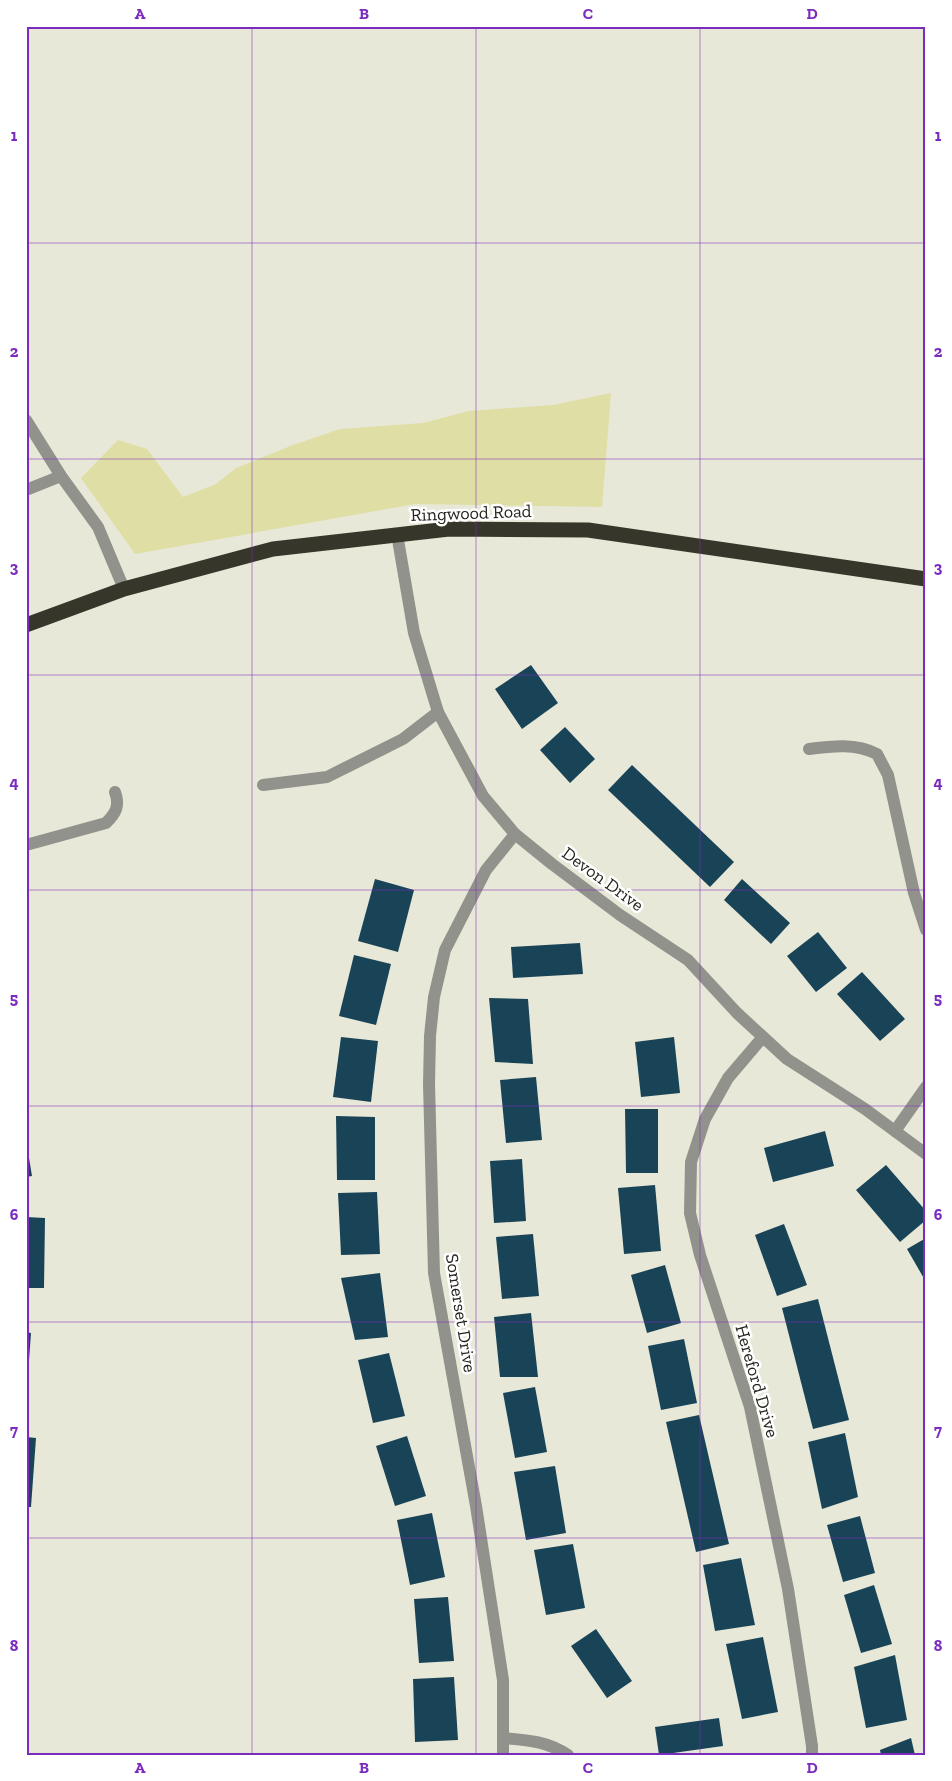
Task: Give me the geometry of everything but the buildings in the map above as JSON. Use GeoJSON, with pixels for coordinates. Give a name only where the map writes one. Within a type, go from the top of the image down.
{"type":"FeatureCollection","features":[{"type":"Feature","properties":{"kind":"highway","name":"Ringwood Road"},"geometry":{"type":"LineString","coordinates":[[26,625],[124,589],[273,549],[449,529],[588,530],[926,579]]}},
{"type":"Feature","properties":{"kind":"street"},"geometry":{"type":"LineString","coordinates":[[26,420],[61,476],[98,527],[124,589]]}},
{"type":"Feature","properties":{"kind":"street"},"geometry":{"type":"LineString","coordinates":[[26,490],[61,476]]}},
{"type":"Feature","properties":{"kind":"street","name":"Devon Drive"},"geometry":{"type":"LineString","coordinates":[[397,534],[414,633],[438,712],[483,796],[515,834],[620,914],[688,960],[737,1013],[787,1059],[865,1109],[926,1154]]}},
{"type":"Feature","properties":{"kind":"street"},"geometry":{"type":"LineString","coordinates":[[263,785],[327,777],[403,739],[438,712]]}},
{"type":"Feature","properties":{"kind":"street"},"geometry":{"type":"LineString","coordinates":[[810,748],[858,747],[877,754],[888,775],[914,893],[926,930]]}},
{"type":"Feature","properties":{"kind":"street"},"geometry":{"type":"LineString","coordinates":[[26,845],[106,823],[115,814],[118,802],[115,792]]}},
{"type":"Feature","properties":{"kind":"street","name":"Somerset Drive"},"geometry":{"type":"LineString","coordinates":[[503,1755],[503,1680],[476,1506],[434,1273],[429,1084],[430,1036],[434,997],[445,950],[486,870],[515,834]]}},
{"type":"Feature","properties":{"kind":"street","name":"Hereford Drive"},"geometry":{"type":"LineString","coordinates":[[763,1038],[728,1078],[705,1119],[691,1162],[690,1212],[700,1255],[750,1407],[788,1589],[812,1755]]}},
{"type":"Feature","properties":{"kind":"street"},"geometry":{"type":"LineString","coordinates":[[895,1132],[926,1087]]}},
{"type":"Feature","properties":{"kind":"street"},"geometry":{"type":"LineString","coordinates":[[503,1738],[536,1740],[561,1750],[568,1755]]}},
{"type":"Feature","properties":{"kind":"shaded area"},"geometry":{"type":"Polygon","coordinates":[[[611,393],[602,507],[415,504],[135,554],[81,478],[118,440],[147,449],[183,497],[216,484],[236,468],[293,445],[340,429],[423,423],[469,411],[553,405],[611,393]]]}}]}
